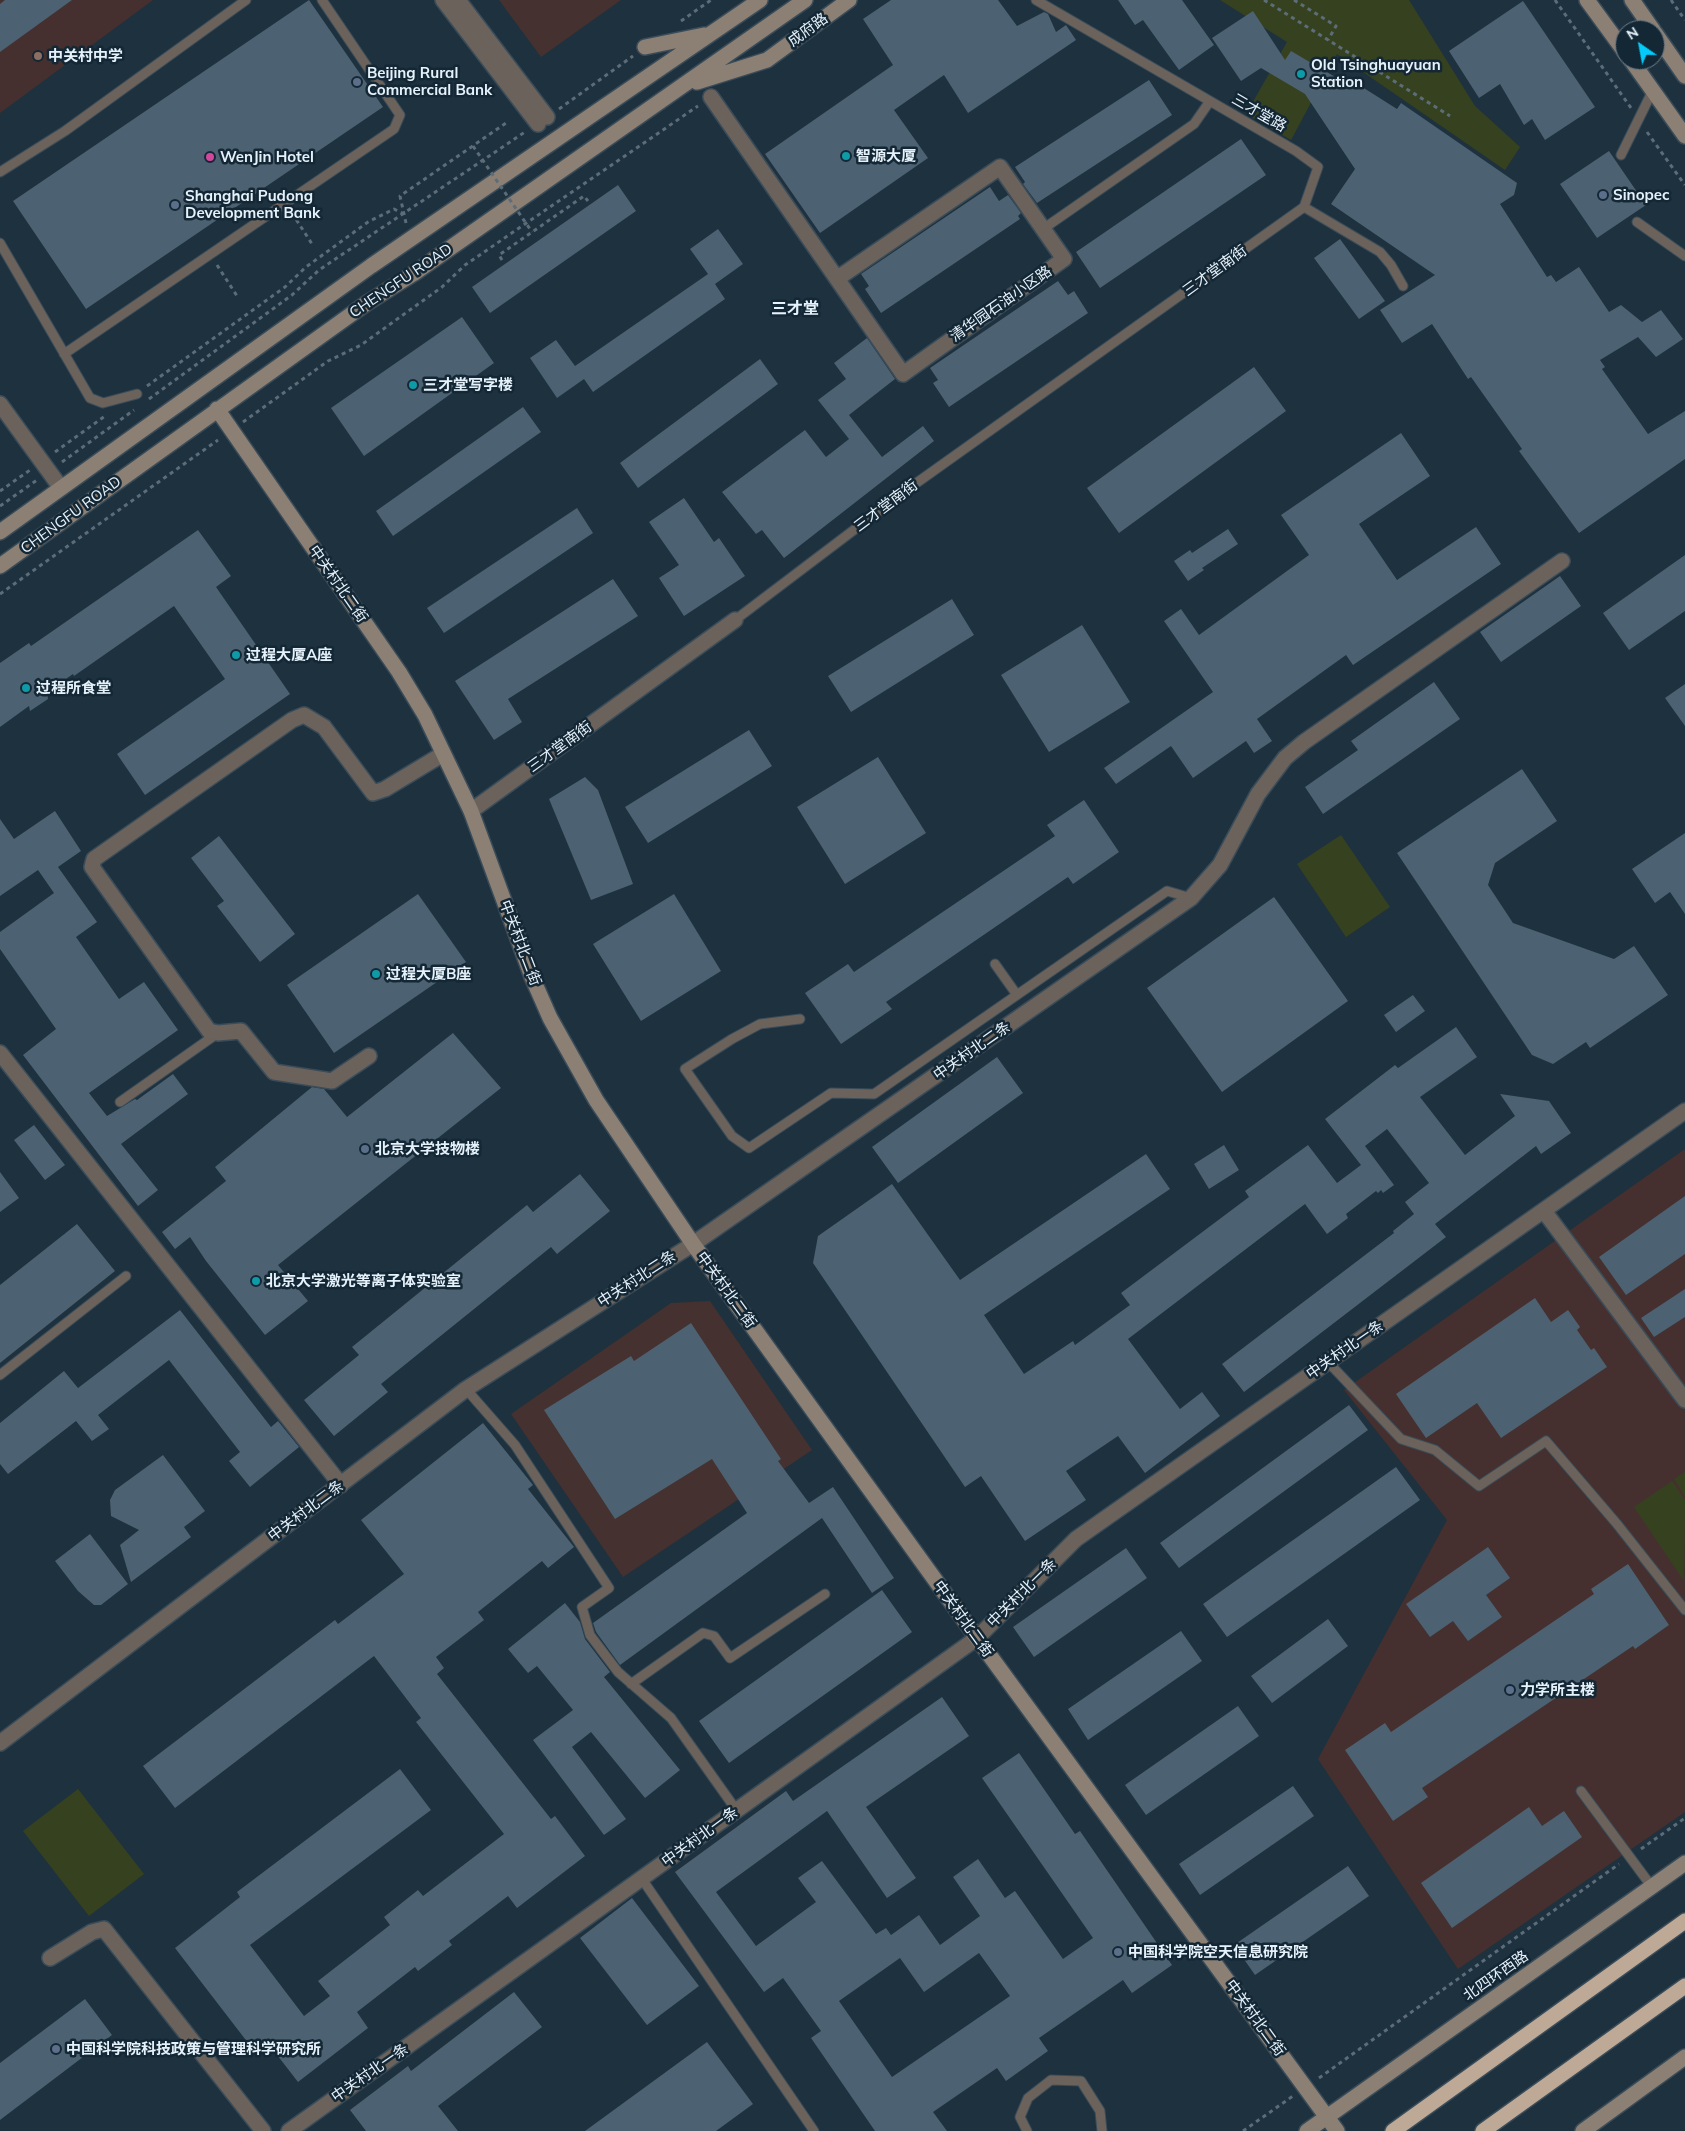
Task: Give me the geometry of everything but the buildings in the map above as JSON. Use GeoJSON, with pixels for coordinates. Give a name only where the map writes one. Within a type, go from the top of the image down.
{"type":"FeatureCollection","features":[{"type":"Feature","properties":{"kind":"highway"},"geometry":{"type":"LineString","coordinates":[[1394,2131],[1685,1921]]}},
{"type":"Feature","properties":{"kind":"highway"},"geometry":{"type":"LineString","coordinates":[[1483,2131],[1685,1986]]}},
{"type":"Feature","properties":{"kind":"street"},"geometry":{"type":"LineString","coordinates":[[443,0],[542,120]]}},
{"type":"Feature","properties":{"kind":"street"},"geometry":{"type":"LineString","coordinates":[[458,0],[542,120]]}},
{"type":"Feature","properties":{"kind":"street","name":"CHENGFU ROAD"},"geometry":{"type":"LineString","coordinates":[[0,532],[371,266],[760,0]]}},
{"type":"Feature","properties":{"kind":"street","name":"CHENGFU ROAD"},"geometry":{"type":"LineString","coordinates":[[0,566],[367,303],[421,268],[805,0]]}},
{"type":"Feature","properties":{"kind":"street","name":"成府路"},"geometry":{"type":"LineString","coordinates":[[684,86],[767,60],[849,0]]}},
{"type":"Feature","properties":{"kind":"street"},"geometry":{"type":"LineString","coordinates":[[1587,0],[1615,38]]}},
{"type":"Feature","properties":{"kind":"street"},"geometry":{"type":"LineString","coordinates":[[1632,0],[1646,20]]}},
{"type":"Feature","properties":{"kind":"street"},"geometry":{"type":"LineString","coordinates":[[645,48],[712,33]]}},
{"type":"Feature","properties":{"kind":"street"},"geometry":{"type":"LineString","coordinates":[[1665,48],[1685,76]]}},
{"type":"Feature","properties":{"kind":"street"},"geometry":{"type":"LineString","coordinates":[[1638,70],[1685,136]]}},
{"type":"Feature","properties":{"kind":"street","name":"清华园石油小区路"},"geometry":{"type":"LineString","coordinates":[[711,97],[904,374],[1064,259],[1000,167],[838,278]]}},
{"type":"Feature","properties":{"kind":"street"},"geometry":{"type":"LineString","coordinates":[[0,404],[61,488]]}},
{"type":"Feature","properties":{"kind":"street","name":"中关村北二街"},"geometry":{"type":"LineString","coordinates":[[218,409],[400,672],[425,715],[471,811],[532,977],[550,1018],[596,1100],[693,1244],[977,1638],[1328,2116],[1337,2131]]}},
{"type":"Feature","properties":{"kind":"street","name":"中关村北二条"},"geometry":{"type":"LineString","coordinates":[[1,1741],[466,1389],[693,1244],[1192,898],[1220,865],[1270,776],[1304,742],[1562,561]]}},
{"type":"Feature","properties":{"kind":"street","name":"三才堂南街"},"geometry":{"type":"LineString","coordinates":[[471,811],[735,620]]}},
{"type":"Feature","properties":{"kind":"street"},"geometry":{"type":"LineString","coordinates":[[370,1056],[332,1080],[274,1072],[241,1031],[218,1033],[209,1031],[92,867],[94,859],[292,720],[304,715],[324,727],[373,794],[443,754]]}},
{"type":"Feature","properties":{"kind":"street"},"geometry":{"type":"LineString","coordinates":[[0,1053],[341,1485]]}},
{"type":"Feature","properties":{"kind":"street","name":"中关村北一条"},"geometry":{"type":"LineString","coordinates":[[289,2131],[977,1638],[1076,1540],[1685,1111]]}},
{"type":"Feature","properties":{"kind":"street"},"geometry":{"type":"LineString","coordinates":[[1544,1210],[1685,1400]]}},
{"type":"Feature","properties":{"kind":"street","name":"北四环西路"},"geometry":{"type":"LineString","coordinates":[[1307,2131],[1685,1863]]}},
{"type":"Feature","properties":{"kind":"street"},"geometry":{"type":"LineString","coordinates":[[50,1958],[92,1932],[104,1930],[263,2131]]}},
{"type":"Feature","properties":{"kind":"street"},"geometry":{"type":"LineString","coordinates":[[1583,2131],[1685,2057]]}},
{"type":"Feature","properties":{"kind":"lane"},"geometry":{"type":"LineString","coordinates":[[0,172],[65,130],[246,0]]}},
{"type":"Feature","properties":{"kind":"lane"},"geometry":{"type":"LineString","coordinates":[[64,354],[394,129],[400,115],[322,0]]}},
{"type":"Feature","properties":{"kind":"lane","name":"三才堂路"},"geometry":{"type":"LineString","coordinates":[[1036,0],[1296,151],[1318,167],[1304,207]]}},
{"type":"Feature","properties":{"kind":"lane"},"geometry":{"type":"LineString","coordinates":[[1621,155],[1653,90]]}},
{"type":"Feature","properties":{"kind":"lane"},"geometry":{"type":"LineString","coordinates":[[1043,229],[1194,124],[1210,101]]}},
{"type":"Feature","properties":{"kind":"lane"},"geometry":{"type":"LineString","coordinates":[[1304,207],[1380,252],[1403,286]]}},
{"type":"Feature","properties":{"kind":"lane","name":"三才堂南街"},"geometry":{"type":"LineString","coordinates":[[735,620],[908,489],[1304,207]]}},
{"type":"Feature","properties":{"kind":"lane"},"geometry":{"type":"LineString","coordinates":[[1637,222],[1685,256]]}},
{"type":"Feature","properties":{"kind":"lane"},"geometry":{"type":"LineString","coordinates":[[0,242],[90,398],[103,403],[137,394]]}},
{"type":"Feature","properties":{"kind":"lane"},"geometry":{"type":"LineString","coordinates":[[800,1019],[760,1024],[732,1039],[685,1070],[732,1136],[749,1148],[831,1093],[874,1094],[1167,891],[1192,898]]}},
{"type":"Feature","properties":{"kind":"lane"},"geometry":{"type":"LineString","coordinates":[[995,964],[1017,995]]}},
{"type":"Feature","properties":{"kind":"lane"},"geometry":{"type":"LineString","coordinates":[[120,1102],[218,1033]]}},
{"type":"Feature","properties":{"kind":"lane"},"geometry":{"type":"LineString","coordinates":[[0,1375],[126,1276]]}},
{"type":"Feature","properties":{"kind":"lane"},"geometry":{"type":"LineString","coordinates":[[1328,1362],[1401,1439],[1435,1450],[1479,1486],[1546,1441],[1617,1524],[1685,1610]]}},
{"type":"Feature","properties":{"kind":"lane"},"geometry":{"type":"LineString","coordinates":[[466,1389],[515,1445],[609,1588],[582,1607],[590,1635],[618,1672],[671,1718],[737,1811]]}},
{"type":"Feature","properties":{"kind":"lane"},"geometry":{"type":"LineString","coordinates":[[631,1684],[703,1633],[714,1636],[730,1658],[825,1594]]}},
{"type":"Feature","properties":{"kind":"lane"},"geometry":{"type":"LineString","coordinates":[[1581,1791],[1652,1886]]}},
{"type":"Feature","properties":{"kind":"lane"},"geometry":{"type":"LineString","coordinates":[[642,1879],[814,2131]]}},
{"type":"Feature","properties":{"kind":"lane"},"geometry":{"type":"LineString","coordinates":[[1027,2131],[1020,2117],[1028,2098],[1051,2080],[1081,2080],[1100,2111],[1102,2131]]}},
{"type":"Feature","properties":{"kind":"path"},"geometry":{"type":"LineString","coordinates":[[674,26],[711,0]]}},
{"type":"Feature","properties":{"kind":"path"},"geometry":{"type":"LineString","coordinates":[[1264,0],[1450,116]]}},
{"type":"Feature","properties":{"kind":"path"},"geometry":{"type":"LineString","coordinates":[[1294,0],[1336,26],[1328,40]]}},
{"type":"Feature","properties":{"kind":"path"},"geometry":{"type":"LineString","coordinates":[[1555,0],[1685,186]]}},
{"type":"Feature","properties":{"kind":"path"},"geometry":{"type":"LineString","coordinates":[[1671,0],[1685,20]]}},
{"type":"Feature","properties":{"kind":"path"},"geometry":{"type":"LineString","coordinates":[[146,401],[292,295],[319,270],[375,231],[405,214],[645,48]]}},
{"type":"Feature","properties":{"kind":"path","name":"CHENGFU ROAD"},"geometry":{"type":"LineString","coordinates":[[0,594],[328,361],[361,345],[442,287],[465,265],[711,97]]}},
{"type":"Feature","properties":{"kind":"path"},"geometry":{"type":"LineString","coordinates":[[406,224],[400,196],[506,123]]}},
{"type":"Feature","properties":{"kind":"path"},"geometry":{"type":"LineString","coordinates":[[473,146],[532,232]]}},
{"type":"Feature","properties":{"kind":"path"},"geometry":{"type":"LineString","coordinates":[[502,260],[499,255],[584,196],[588,201]]}},
{"type":"Feature","properties":{"kind":"path"},"geometry":{"type":"LineString","coordinates":[[285,203],[312,244]]}},
{"type":"Feature","properties":{"kind":"path"},"geometry":{"type":"LineString","coordinates":[[137,394],[286,287],[306,267],[368,222],[394,209],[405,214]]}},
{"type":"Feature","properties":{"kind":"path"},"geometry":{"type":"LineString","coordinates":[[210,254],[237,296]]}},
{"type":"Feature","properties":{"kind":"path"},"geometry":{"type":"LineString","coordinates":[[0,491],[46,466],[138,406]]}},
{"type":"Feature","properties":{"kind":"path"},"geometry":{"type":"LineString","coordinates":[[0,506],[113,410]]}},
{"type":"Feature","properties":{"kind":"path"},"geometry":{"type":"LineString","coordinates":[[1243,2131],[1685,1818]]}},
{"type":"Feature","properties":{"kind":"shaded area","name":"中关村中学"},"geometry":{"type":"Polygon","coordinates":[[[0,0],[153,0],[0,113],[0,0]]]}},
{"type":"Feature","properties":{"kind":"shaded area"},"geometry":{"type":"Polygon","coordinates":[[[499,0],[621,0],[541,57],[499,0]]]}},
{"type":"Feature","properties":{"kind":"shaded area"},"geometry":{"type":"Polygon","coordinates":[[[1685,1149],[1685,1812],[1458,1969],[1318,1759],[1447,1520],[1344,1390],[1685,1149]]]}},
{"type":"Feature","properties":{"kind":"shaded area"},"geometry":{"type":"Polygon","coordinates":[[[710,1301],[812,1450],[623,1577],[511,1414],[671,1303],[710,1301]]]}},
{"type":"Feature","properties":{"kind":"green space"},"geometry":{"type":"Polygon","coordinates":[[[1220,0],[1409,0],[1475,106],[1520,147],[1505,170],[1337,54],[1291,140],[1246,114],[1287,42],[1220,0]]]}},
{"type":"Feature","properties":{"kind":"green space"},"geometry":{"type":"Polygon","coordinates":[[[1341,835],[1390,907],[1346,937],[1297,864],[1341,835]]]}},
{"type":"Feature","properties":{"kind":"green space"},"geometry":{"type":"Polygon","coordinates":[[[1685,1472],[1685,1496],[1674,1479],[1685,1472]]]}},
{"type":"Feature","properties":{"kind":"green space"},"geometry":{"type":"Polygon","coordinates":[[[1672,1481],[1685,1500],[1684,1581],[1634,1507],[1672,1481]]]}},
{"type":"Feature","properties":{"kind":"green space"},"geometry":{"type":"Polygon","coordinates":[[[78,1789],[144,1874],[89,1916],[23,1831],[78,1789]]]}},
{"type":"Feature","properties":{"kind":"place","name":"中关村中学"},"geometry":{"type":"Point","coordinates":[38,56]}},
{"type":"Feature","properties":{"kind":"place","name":"Old Tsinghuayuan Station"},"geometry":{"type":"Point","coordinates":[1301,74]}},
{"type":"Feature","properties":{"kind":"place","name":"Beijing Rural Commercial Bank"},"geometry":{"type":"Point","coordinates":[357,82]}},
{"type":"Feature","properties":{"kind":"place","name":"智源大厦"},"geometry":{"type":"Point","coordinates":[846,156]}},
{"type":"Feature","properties":{"kind":"place","name":"WenJin Hotel"},"geometry":{"type":"Point","coordinates":[210,157]}},
{"type":"Feature","properties":{"kind":"place","name":"Sinopec"},"geometry":{"type":"Point","coordinates":[1603,195]}},
{"type":"Feature","properties":{"kind":"place","name":"Shanghai Pudong Development Bank"},"geometry":{"type":"Point","coordinates":[175,205]}},
{"type":"Feature","properties":{"kind":"place","name":"三才堂写字楼"},"geometry":{"type":"Point","coordinates":[413,385]}},
{"type":"Feature","properties":{"kind":"place","name":"过程大厦A座"},"geometry":{"type":"Point","coordinates":[236,655]}},
{"type":"Feature","properties":{"kind":"place","name":"过程所食堂"},"geometry":{"type":"Point","coordinates":[26,688]}},
{"type":"Feature","properties":{"kind":"place","name":"过程大厦B座"},"geometry":{"type":"Point","coordinates":[376,974]}},
{"type":"Feature","properties":{"kind":"place","name":"北京大学技物楼"},"geometry":{"type":"Point","coordinates":[365,1149]}},
{"type":"Feature","properties":{"kind":"place","name":"北京大学激光等离子体实验室"},"geometry":{"type":"Point","coordinates":[256,1281]}},
{"type":"Feature","properties":{"kind":"place","name":"力学所主楼"},"geometry":{"type":"Point","coordinates":[1510,1690]}},
{"type":"Feature","properties":{"kind":"place","name":"中国科学院空天信息研究院"},"geometry":{"type":"Point","coordinates":[1118,1952]}},
{"type":"Feature","properties":{"kind":"place","name":"中国科学院科技政策与管理科学研究所"},"geometry":{"type":"Point","coordinates":[56,2049]}},
{"type":"Feature","properties":{"kind":"district","name":"三才堂"},"geometry":{"type":"Point","coordinates":[795,309]}}]}
